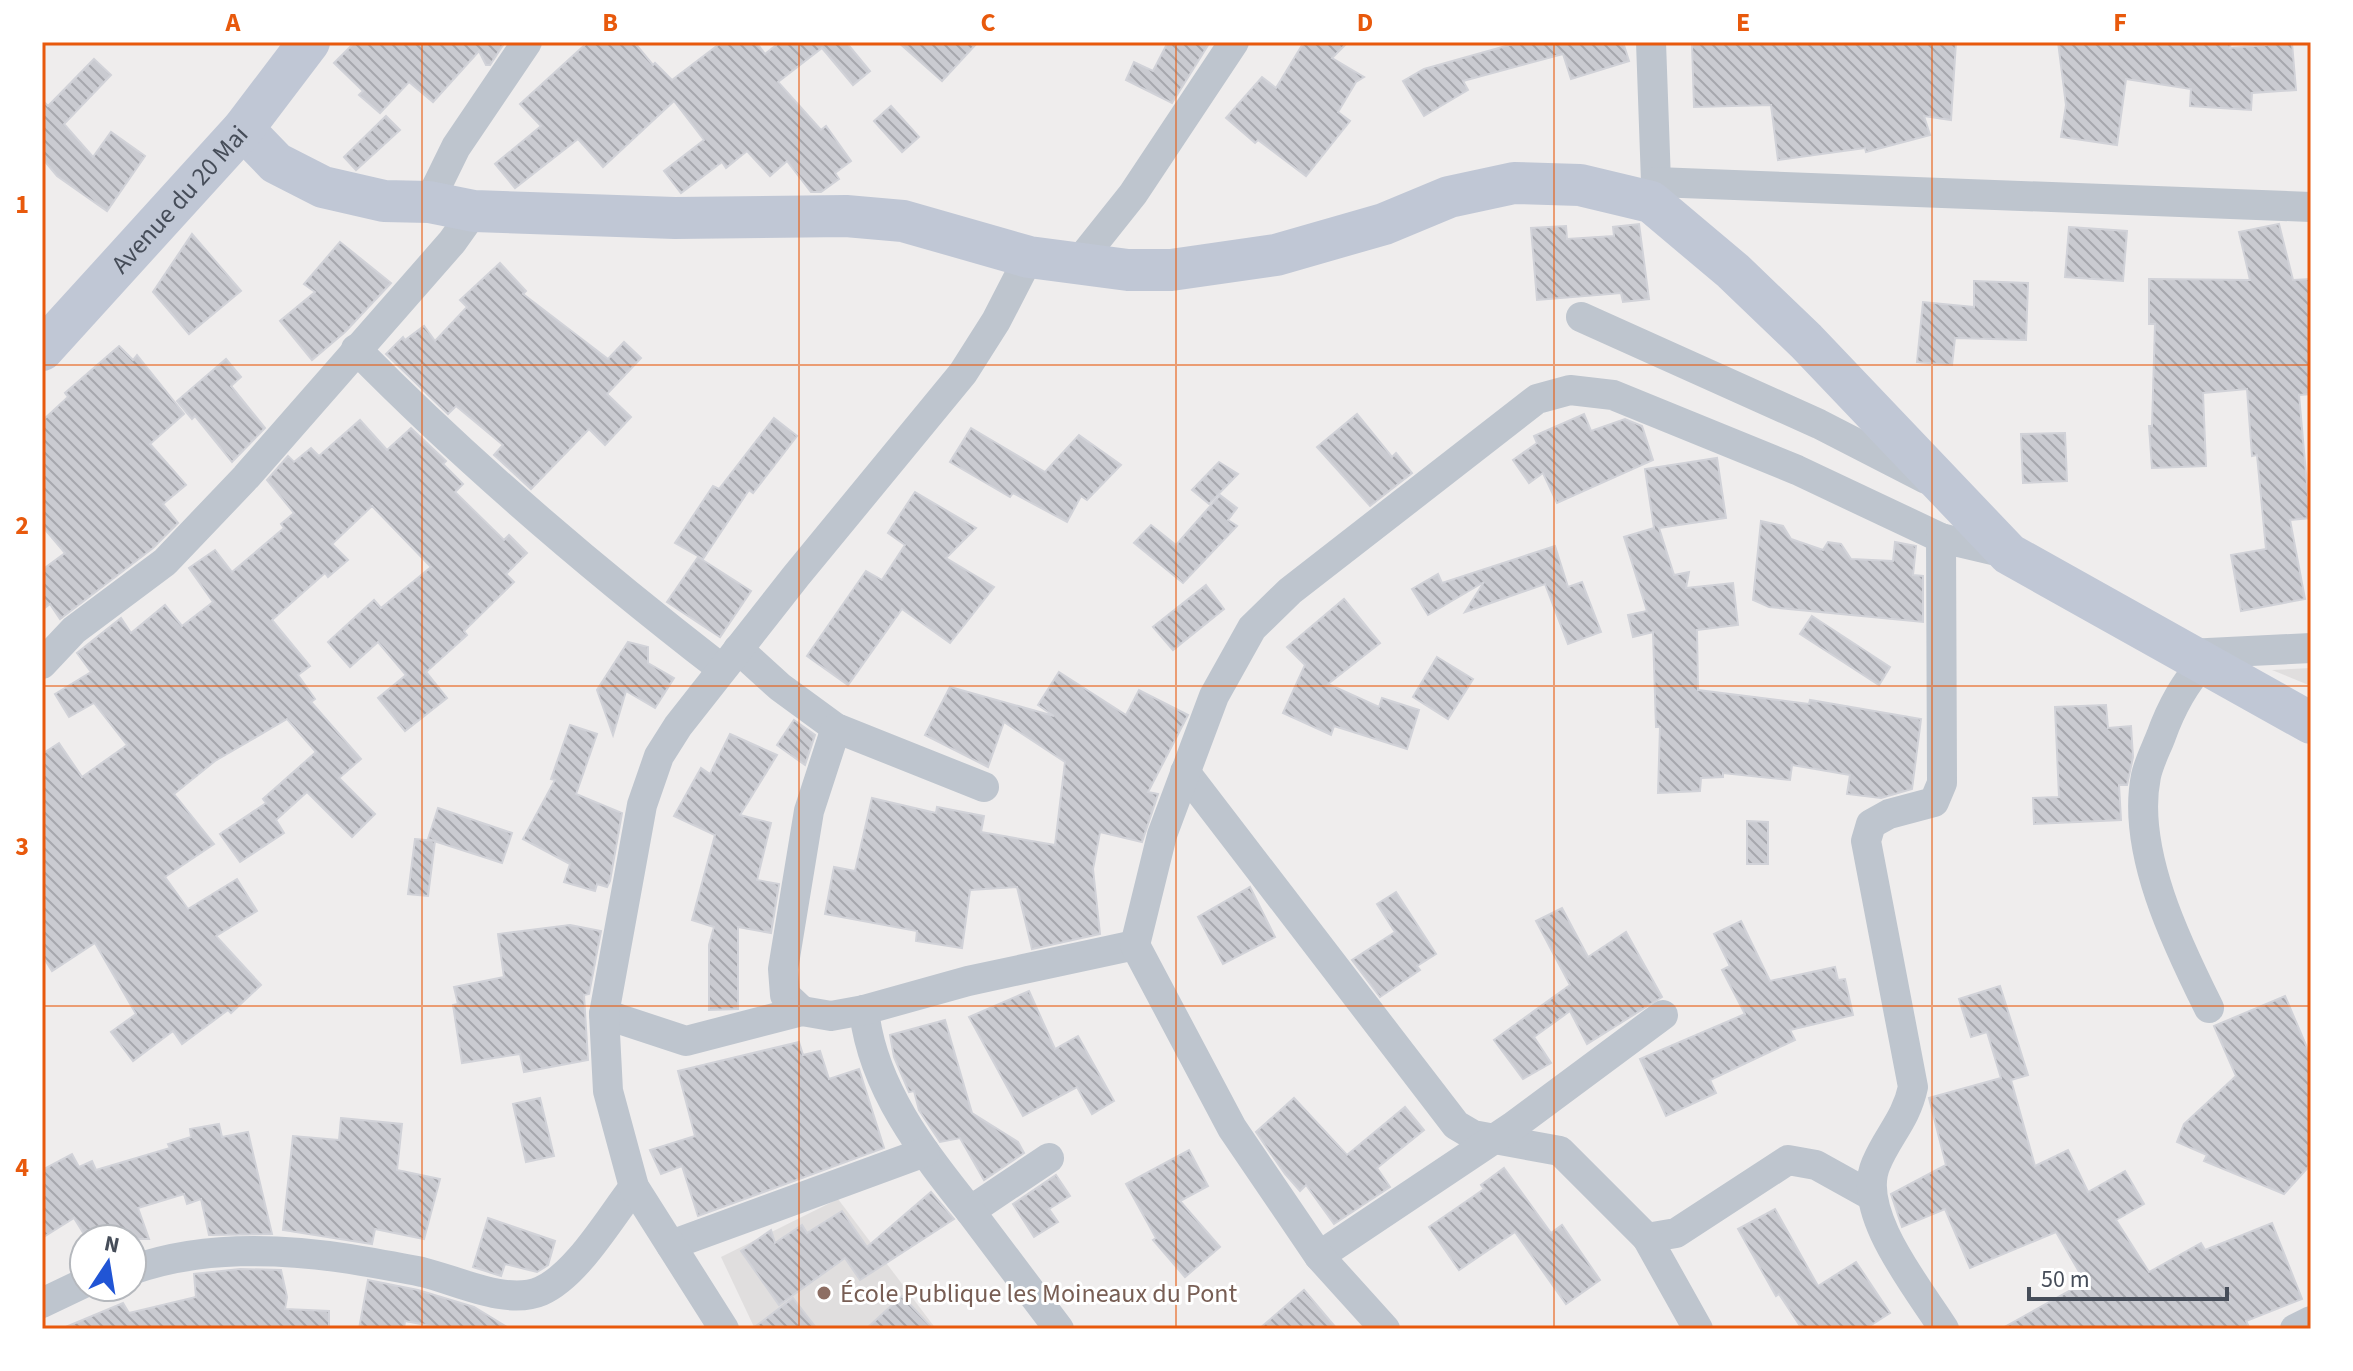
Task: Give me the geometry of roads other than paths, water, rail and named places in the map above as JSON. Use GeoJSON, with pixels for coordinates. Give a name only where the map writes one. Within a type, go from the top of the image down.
{"type":"FeatureCollection","features":[{"type":"Feature","properties":{"kind":"street","name":"Avenue du 20 Mai"},"geometry":{"type":"LineString","coordinates":[[42,350],[243,129],[309,42]]}},
{"type":"Feature","properties":{"kind":"street"},"geometry":{"type":"LineString","coordinates":[[429,202],[456,147],[527,42]]}},
{"type":"Feature","properties":{"kind":"street"},"geometry":{"type":"LineString","coordinates":[[1078,263],[1119,215],[1234,42]]}},
{"type":"Feature","properties":{"kind":"street"},"geometry":{"type":"LineString","coordinates":[[1651,42],[1654,192],[1806,341],[2009,554]]}},
{"type":"Feature","properties":{"kind":"street"},"geometry":{"type":"LineString","coordinates":[[243,129],[276,163],[323,187],[384,201],[429,202],[474,211],[675,218],[846,216],[903,221],[1029,257],[1171,270],[1276,255],[1384,224],[1449,197],[1514,183],[1654,192],[2311,207]]}},
{"type":"Feature","properties":{"kind":"street"},"geometry":{"type":"LineString","coordinates":[[42,664],[74,630],[165,562],[246,477],[452,242],[474,211]]}},
{"type":"Feature","properties":{"kind":"street"},"geometry":{"type":"LineString","coordinates":[[724,1329],[634,1187],[608,1091],[604,1014],[646,793],[659,756],[730,659],[963,373],[996,321],[1029,257]]}},
{"type":"Feature","properties":{"kind":"street"},"geometry":{"type":"LineString","coordinates":[[1581,317],[1819,424],[1942,487]]}},
{"type":"Feature","properties":{"kind":"street"},"geometry":{"type":"LineString","coordinates":[[356,349],[414,408],[558,539],[730,659],[780,687],[836,728],[984,787]]}},
{"type":"Feature","properties":{"kind":"street"},"geometry":{"type":"LineString","coordinates":[[1385,1329],[1319,1256],[1232,1128],[1135,945],[1162,835],[1185,772],[1214,696],[1252,628],[1290,591],[1537,399],[1570,390],[1613,395],[1797,470],[1941,538],[2009,554],[2311,723]]}},
{"type":"Feature","properties":{"kind":"street"},"geometry":{"type":"LineString","coordinates":[[1941,538],[1942,783],[1934,802],[1889,814],[1871,824],[1866,841],[1913,1087],[1908,1112],[1875,1165],[1870,1195],[1883,1231],[1944,1329]]}},
{"type":"Feature","properties":{"kind":"street"},"geometry":{"type":"LineString","coordinates":[[2196,658],[2311,648]]}},
{"type":"Feature","properties":{"kind":"street"},"geometry":{"type":"LineString","coordinates":[[2196,658],[2165,725],[2146,776],[2144,819],[2155,876],[2175,939],[2209,1008]]}},
{"type":"Feature","properties":{"kind":"street"},"geometry":{"type":"LineString","coordinates":[[802,1011],[785,995],[783,969],[809,811],[836,728]]}},
{"type":"Feature","properties":{"kind":"street"},"geometry":{"type":"LineString","coordinates":[[1185,772],[1456,1125],[1473,1135],[1560,1151],[1647,1238],[1698,1329]]}},
{"type":"Feature","properties":{"kind":"street"},"geometry":{"type":"LineString","coordinates":[[604,1014],[686,1041],[802,1011],[831,1016],[864,1010],[968,981],[1135,945]]}},
{"type":"Feature","properties":{"kind":"street"},"geometry":{"type":"LineString","coordinates":[[864,1010],[867,1036],[878,1070],[898,1111],[925,1152],[1059,1329]]}},
{"type":"Feature","properties":{"kind":"street"},"geometry":{"type":"LineString","coordinates":[[1319,1256],[1494,1138],[1663,1015]]}},
{"type":"Feature","properties":{"kind":"street"},"geometry":{"type":"LineString","coordinates":[[671,1245],[925,1152]]}},
{"type":"Feature","properties":{"kind":"street"},"geometry":{"type":"LineString","coordinates":[[970,1211],[1049,1158]]}},
{"type":"Feature","properties":{"kind":"street"},"geometry":{"type":"LineString","coordinates":[[1647,1238],[1676,1233],[1788,1160],[1816,1165],[1870,1195]]}},
{"type":"Feature","properties":{"kind":"street"},"geometry":{"type":"LineString","coordinates":[[148,1264],[190,1255],[257,1252],[345,1259],[419,1272],[507,1295],[538,1293],[561,1280],[634,1187]]}},
{"type":"Feature","properties":{"kind":"street"},"geometry":{"type":"LineString","coordinates":[[42,1303],[68,1291]]}},
{"type":"Feature","properties":{"kind":"street"},"geometry":{"type":"LineString","coordinates":[[2295,1329],[2311,1321]]}},
{"type":"Feature","properties":{"kind":"place","name":"École Publique les Moineaux du Pont"},"geometry":{"type":"Point","coordinates":[824,1293]}}]}
